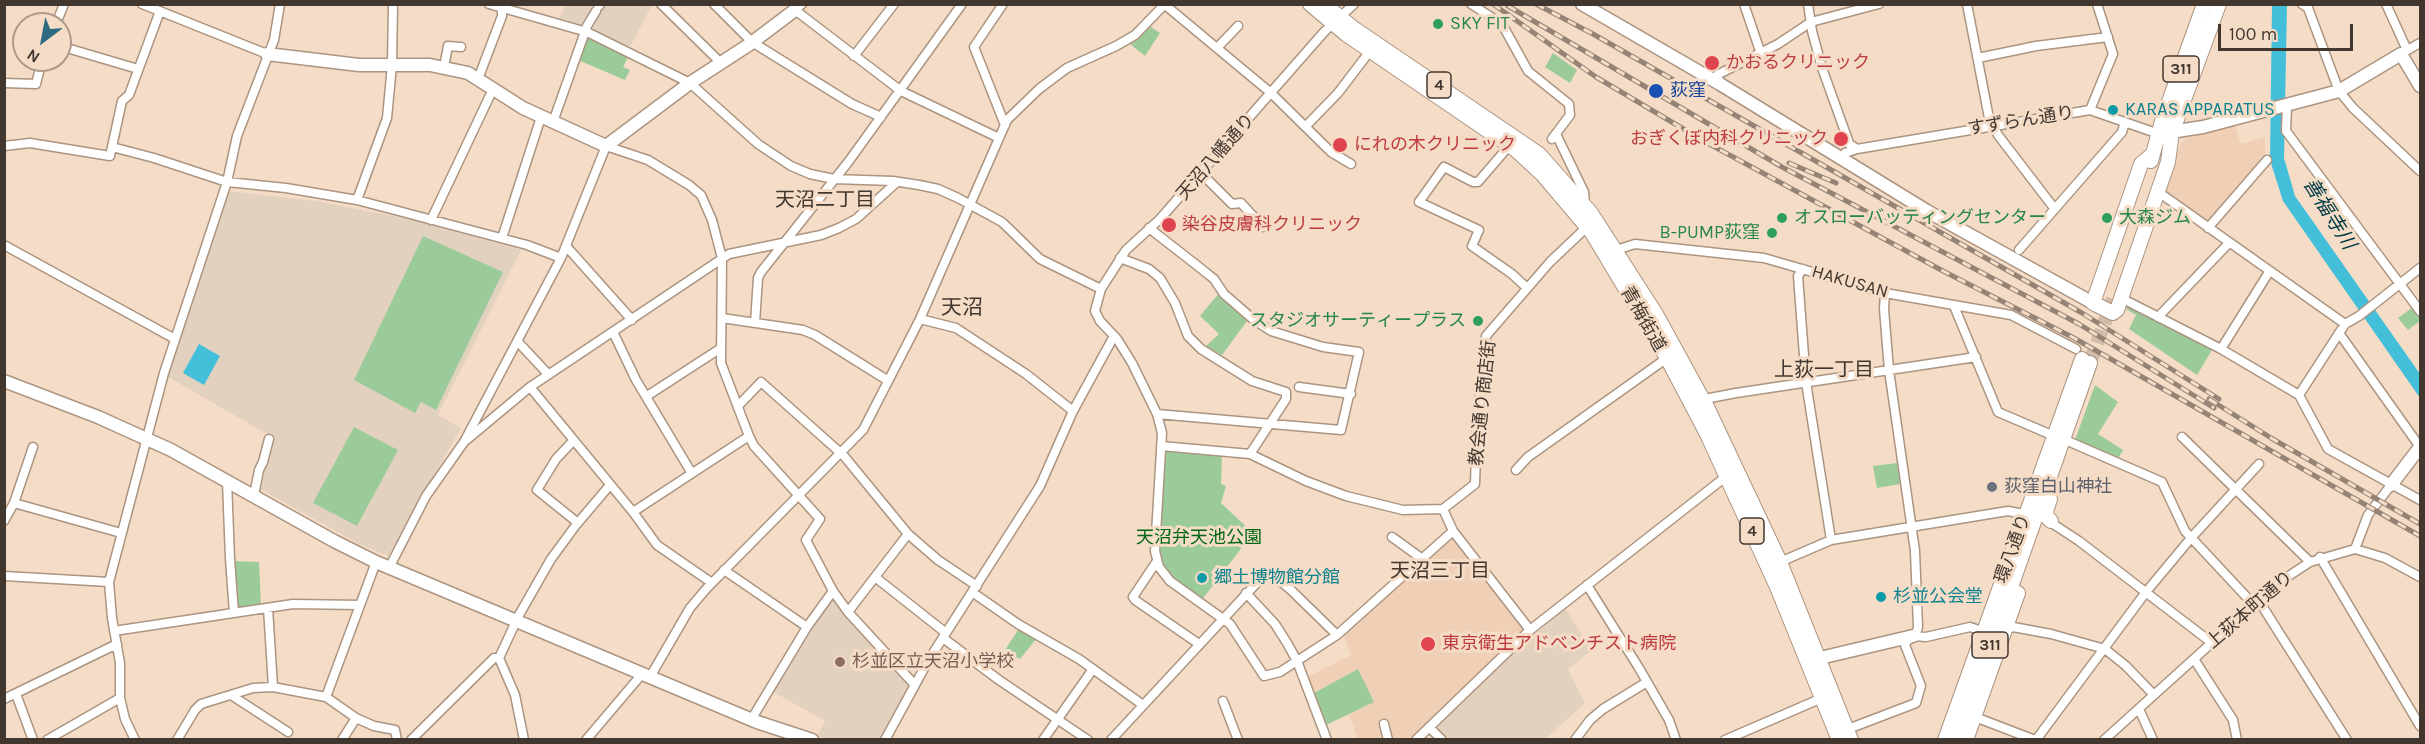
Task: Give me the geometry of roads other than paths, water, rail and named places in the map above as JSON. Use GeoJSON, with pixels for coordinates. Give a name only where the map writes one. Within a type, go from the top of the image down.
{"type":"FeatureCollection","features":[{"type":"Feature","properties":{"kind":"main road","name":"青梅街道"},"geometry":{"type":"LineString","coordinates":[[1310,4],[1539,154],[1588,209],[1665,329],[1707,407],[1780,562],[1821,658],[1846,736]]}},
{"type":"Feature","properties":{"kind":"main road","name":"青梅街道"},"geometry":{"type":"LineString","coordinates":[[1324,4],[1335,20],[1370,51],[1509,146],[1542,174],[1587,227],[1667,358],[1727,477],[1822,698],[1846,736]]}},
{"type":"Feature","properties":{"kind":"main road","name":"311"},"geometry":{"type":"LineString","coordinates":[[2108,298],[2165,133],[2204,4]]}},
{"type":"Feature","properties":{"kind":"main road","name":"311"},"geometry":{"type":"LineString","coordinates":[[2108,298],[2141,164],[2153,154],[2165,133],[2219,4]]}},
{"type":"Feature","properties":{"kind":"main road","name":"311"},"geometry":{"type":"LineString","coordinates":[[2108,298],[2157,196],[2168,162],[2165,133]]}},
{"type":"Feature","properties":{"kind":"main road"},"geometry":{"type":"LineString","coordinates":[[2031,516],[2024,500],[2047,433],[2083,357],[2099,362],[2047,506],[2046,515],[2051,521]]}},
{"type":"Feature","properties":{"kind":"main road","name":"環八通り"},"geometry":{"type":"LineString","coordinates":[[1945,740],[1997,593],[2031,516],[2083,357]]}},
{"type":"Feature","properties":{"kind":"main road","name":"環八通り"},"geometry":{"type":"LineString","coordinates":[[1957,740],[2024,550],[2031,516]]}},
{"type":"Feature","properties":{"kind":"main road","name":"311"},"geometry":{"type":"LineString","coordinates":[[1966,740],[2022,582],[2024,550]]}},
{"type":"Feature","properties":{"kind":"main road","name":"311"},"geometry":{"type":"LineString","coordinates":[[1935,740],[1984,609],[1997,593]]}},
{"type":"Feature","properties":{"kind":"street"},"geometry":{"type":"LineString","coordinates":[[142,4],[267,54],[359,65],[444,67],[468,73],[523,108],[606,146],[648,160],[701,195],[712,220],[722,258],[722,363],[748,436],[754,446],[820,519],[806,540],[833,591],[848,612],[914,684]]}},
{"type":"Feature","properties":{"kind":"street"},"geometry":{"type":"LineString","coordinates":[[135,740],[125,719],[120,698],[120,663],[109,582],[164,373],[227,182],[237,136],[274,40],[280,4]]}},
{"type":"Feature","properties":{"kind":"street"},"geometry":{"type":"LineString","coordinates":[[357,200],[387,118],[392,64],[393,4]]}},
{"type":"Feature","properties":{"kind":"street"},"geometry":{"type":"LineString","coordinates":[[489,4],[587,32],[690,83],[758,144],[791,166],[810,174],[834,179],[897,182],[938,189],[1002,222],[1040,259],[1101,289],[1095,310],[1100,321],[1114,336],[1132,363],[1157,414],[1162,433],[1155,551],[1158,567],[1170,581],[1230,624],[1264,676],[1280,672],[1338,635],[1453,531]]}},
{"type":"Feature","properties":{"kind":"street"},"geometry":{"type":"LineString","coordinates":[[661,4],[721,63]]}},
{"type":"Feature","properties":{"kind":"street"},"geometry":{"type":"LineString","coordinates":[[714,4],[752,42],[852,104],[881,117]]}},
{"type":"Feature","properties":{"kind":"street"},"geometry":{"type":"LineString","coordinates":[[854,56],[894,4]]}},
{"type":"Feature","properties":{"kind":"street"},"geometry":{"type":"LineString","coordinates":[[755,323],[758,278],[901,91],[962,4]]}},
{"type":"Feature","properties":{"kind":"street"},"geometry":{"type":"LineString","coordinates":[[1003,4],[974,47],[1005,125]]}},
{"type":"Feature","properties":{"kind":"street","name":"天沼八幡通り"},"geometry":{"type":"LineString","coordinates":[[1101,289],[1120,258],[1137,238],[1174,204],[1335,20],[1354,4]]}},
{"type":"Feature","properties":{"kind":"street"},"geometry":{"type":"LineString","coordinates":[[1471,4],[1502,24],[1528,71],[1569,104],[1570,115],[1554,136],[1584,192],[1592,218],[1587,227]]}},
{"type":"Feature","properties":{"kind":"street"},"geometry":{"type":"LineString","coordinates":[[1582,4],[1720,84],[1927,211],[2108,298],[2123,299],[2221,349],[2299,394],[2328,449],[2421,500]]}},
{"type":"Feature","properties":{"kind":"street"},"geometry":{"type":"LineString","coordinates":[[1744,4],[1761,54]]}},
{"type":"Feature","properties":{"kind":"street"},"geometry":{"type":"LineString","coordinates":[[1808,4],[1822,68],[1848,140],[1852,147],[1857,149]]}},
{"type":"Feature","properties":{"kind":"street"},"geometry":{"type":"LineString","coordinates":[[1720,84],[1718,75],[1761,54],[1811,22],[1879,4]]}},
{"type":"Feature","properties":{"kind":"street"},"geometry":{"type":"LineString","coordinates":[[1967,4],[1989,118],[2054,208]]}},
{"type":"Feature","properties":{"kind":"street"},"geometry":{"type":"LineString","coordinates":[[2090,110],[2113,54],[2097,4]]}},
{"type":"Feature","properties":{"kind":"street"},"geometry":{"type":"LineString","coordinates":[[2386,4],[2404,52],[2421,86]]}},
{"type":"Feature","properties":{"kind":"street"},"geometry":{"type":"LineString","coordinates":[[586,740],[646,676],[690,608],[712,583],[862,430],[920,319],[1005,125],[1039,89],[1067,68],[1135,35],[1165,5],[1271,93],[1331,152],[1351,165]]}},
{"type":"Feature","properties":{"kind":"street"},"geometry":{"type":"LineString","coordinates":[[478,79],[502,16],[502,6]]}},
{"type":"Feature","properties":{"kind":"street"},"geometry":{"type":"LineString","coordinates":[[2308,6],[2339,91],[2353,108],[2421,171]]}},
{"type":"Feature","properties":{"kind":"street"},"geometry":{"type":"LineString","coordinates":[[502,238],[547,119],[587,32],[587,26],[598,7]]}},
{"type":"Feature","properties":{"kind":"street"},"geometry":{"type":"LineString","coordinates":[[389,568],[426,496],[464,442],[518,342],[561,258],[606,146],[690,83],[752,42],[799,7],[854,56],[901,91],[999,138]]}},
{"type":"Feature","properties":{"kind":"street"},"geometry":{"type":"LineString","coordinates":[[4,146],[30,143],[110,156],[122,101],[129,94],[160,11]]}},
{"type":"Feature","properties":{"kind":"street"},"geometry":{"type":"LineString","coordinates":[[1216,48],[1238,26]]}},
{"type":"Feature","properties":{"kind":"street"},"geometry":{"type":"LineString","coordinates":[[1978,58],[2036,46],[2108,37]]}},
{"type":"Feature","properties":{"kind":"street"},"geometry":{"type":"LineString","coordinates":[[2404,52],[2421,43]]}},
{"type":"Feature","properties":{"kind":"street"},"geometry":{"type":"LineString","coordinates":[[444,67],[448,46],[461,47]]}},
{"type":"Feature","properties":{"kind":"street"},"geometry":{"type":"LineString","coordinates":[[72,50],[138,69]]}},
{"type":"Feature","properties":{"kind":"street"},"geometry":{"type":"LineString","coordinates":[[1306,126],[1338,93],[1370,51]]}},
{"type":"Feature","properties":{"kind":"street","name":"すずらん通り"},"geometry":{"type":"LineString","coordinates":[[1842,158],[1845,153],[1857,149],[1996,130],[2090,110],[2165,133],[2203,127],[2339,91],[2404,52]]}},
{"type":"Feature","properties":{"kind":"street"},"geometry":{"type":"LineString","coordinates":[[4,82],[36,84],[39,72]]}},
{"type":"Feature","properties":{"kind":"street"},"geometry":{"type":"LineString","coordinates":[[431,220],[492,88]]}},
{"type":"Feature","properties":{"kind":"street"},"geometry":{"type":"LineString","coordinates":[[2286,106],[2286,131],[2421,311]]}},
{"type":"Feature","properties":{"kind":"street"},"geometry":{"type":"LineString","coordinates":[[2019,250],[2122,132],[2125,122]]}},
{"type":"Feature","properties":{"kind":"street"},"geometry":{"type":"LineString","coordinates":[[1509,146],[1478,182],[1473,182],[1444,167],[1419,202],[1479,230],[1472,246],[1512,274],[1527,288]]}},
{"type":"Feature","properties":{"kind":"street"},"geometry":{"type":"LineString","coordinates":[[112,147],[227,182],[286,188],[357,200],[502,238],[561,258]]}},
{"type":"Feature","properties":{"kind":"street"},"geometry":{"type":"LineString","coordinates":[[2208,228],[2267,160]]}},
{"type":"Feature","properties":{"kind":"street"},"geometry":{"type":"LineString","coordinates":[[1200,172],[1232,204],[1240,203],[1263,227]]}},
{"type":"Feature","properties":{"kind":"street"},"geometry":{"type":"LineString","coordinates":[[464,442],[548,374],[722,258],[729,254],[821,235],[856,219],[897,182]]}},
{"type":"Feature","properties":{"kind":"street"},"geometry":{"type":"LineString","coordinates":[[2157,196],[2164,196],[2345,324]]}},
{"type":"Feature","properties":{"kind":"street","name":"教会通り商店街"},"geometry":{"type":"LineString","coordinates":[[1447,504],[1475,484],[1477,424],[1486,336],[1557,254],[1587,227]]}},
{"type":"Feature","properties":{"kind":"street"},"geometry":{"type":"LineString","coordinates":[[1149,228],[1199,267],[1254,320],[1270,331],[1323,347],[1359,352],[1341,430],[1157,414]]}},
{"type":"Feature","properties":{"kind":"street"},"geometry":{"type":"LineString","coordinates":[[2158,317],[2229,243]]}},
{"type":"Feature","properties":{"kind":"street","name":"HAKUSAN"},"geometry":{"type":"LineString","coordinates":[[1616,250],[1635,244],[1764,258],[1885,294],[2011,315],[2083,357]]}},
{"type":"Feature","properties":{"kind":"street"},"geometry":{"type":"LineString","coordinates":[[4,245],[175,339]]}},
{"type":"Feature","properties":{"kind":"street"},"geometry":{"type":"LineString","coordinates":[[566,246],[632,320]]}},
{"type":"Feature","properties":{"kind":"street"},"geometry":{"type":"LineString","coordinates":[[1120,258],[1149,269],[1160,278],[1175,303],[1188,336],[1201,349],[1252,381],[1286,392],[1286,399],[1250,454]]}},
{"type":"Feature","properties":{"kind":"street"},"geometry":{"type":"LineString","coordinates":[[2299,394],[2345,324],[2421,268]]}},
{"type":"Feature","properties":{"kind":"street"},"geometry":{"type":"LineString","coordinates":[[1803,269],[1798,276],[1806,382],[1831,540]]}},
{"type":"Feature","properties":{"kind":"street"},"geometry":{"type":"LineString","coordinates":[[2221,349],[2270,272]]}},
{"type":"Feature","properties":{"kind":"street"},"geometry":{"type":"LineString","coordinates":[[1846,736],[1916,703],[1921,686],[1905,645],[1918,627],[1913,526],[1889,370],[1885,294]]}},
{"type":"Feature","properties":{"kind":"street"},"geometry":{"type":"LineString","coordinates":[[1954,306],[1998,412],[2047,433]]}},
{"type":"Feature","properties":{"kind":"street"},"geometry":{"type":"LineString","coordinates":[[722,318],[803,330],[815,335],[887,380]]}},
{"type":"Feature","properties":{"kind":"street"},"geometry":{"type":"LineString","coordinates":[[920,319],[956,328],[1026,374],[1073,411]]}},
{"type":"Feature","properties":{"kind":"street"},"geometry":{"type":"LineString","coordinates":[[613,332],[636,380],[691,472]]}},
{"type":"Feature","properties":{"kind":"street"},"geometry":{"type":"LineString","coordinates":[[2339,333],[2420,447],[2368,515],[2355,549]]}},
{"type":"Feature","properties":{"kind":"street"},"geometry":{"type":"LineString","coordinates":[[885,740],[914,684],[1040,486],[1073,411],[1114,336]]}},
{"type":"Feature","properties":{"kind":"street"},"geometry":{"type":"LineString","coordinates":[[518,342],[548,374]]}},
{"type":"Feature","properties":{"kind":"street"},"geometry":{"type":"LineString","coordinates":[[647,396],[721,348]]}},
{"type":"Feature","properties":{"kind":"street"},"geometry":{"type":"LineString","coordinates":[[1707,407],[1710,398],[1976,357]]}},
{"type":"Feature","properties":{"kind":"street"},"geometry":{"type":"LineString","coordinates":[[1516,470],[1528,457],[1667,358]]}},
{"type":"Feature","properties":{"kind":"street"},"geometry":{"type":"LineString","coordinates":[[4,381],[148,439],[389,568],[751,720],[812,740]]}},
{"type":"Feature","properties":{"kind":"street"},"geometry":{"type":"LineString","coordinates":[[738,406],[761,382],[841,453],[908,534],[938,560],[1018,624],[1079,659],[1143,705]]}},
{"type":"Feature","properties":{"kind":"street"},"geometry":{"type":"LineString","coordinates":[[530,387],[633,512],[657,545],[712,583]]}},
{"type":"Feature","properties":{"kind":"street"},"geometry":{"type":"LineString","coordinates":[[1299,387],[1351,394]]}},
{"type":"Feature","properties":{"kind":"street"},"geometry":{"type":"LineString","coordinates":[[633,512],[748,436]]}},
{"type":"Feature","properties":{"kind":"street"},"geometry":{"type":"LineString","coordinates":[[2182,437],[2310,562]]}},
{"type":"Feature","properties":{"kind":"street"},"geometry":{"type":"LineString","coordinates":[[254,495],[269,439]]}},
{"type":"Feature","properties":{"kind":"street"},"geometry":{"type":"LineString","coordinates":[[573,441],[556,459],[537,490],[578,523]]}},
{"type":"Feature","properties":{"kind":"street"},"geometry":{"type":"LineString","coordinates":[[2070,442],[2162,482],[2185,531],[2257,603],[2347,740]]}},
{"type":"Feature","properties":{"kind":"street"},"geometry":{"type":"LineString","coordinates":[[1161,446],[1250,454],[1306,481],[1346,496],[1403,510],[1447,504],[1453,531],[1530,630]]}},
{"type":"Feature","properties":{"kind":"street"},"geometry":{"type":"LineString","coordinates":[[4,521],[14,503],[33,447]]}},
{"type":"Feature","properties":{"kind":"street"},"geometry":{"type":"LineString","coordinates":[[1416,740],[1530,630],[1727,477],[1732,469],[1733,461]]}},
{"type":"Feature","properties":{"kind":"street"},"geometry":{"type":"LineString","coordinates":[[1975,717],[2035,740],[2146,592],[2191,537],[2259,464]]}},
{"type":"Feature","properties":{"kind":"street"},"geometry":{"type":"LineString","coordinates":[[227,481],[234,613]]}},
{"type":"Feature","properties":{"kind":"street"},"geometry":{"type":"LineString","coordinates":[[499,658],[551,559],[610,485]]}},
{"type":"Feature","properties":{"kind":"street"},"geometry":{"type":"LineString","coordinates":[[14,503],[121,532]]}},
{"type":"Feature","properties":{"kind":"street"},"geometry":{"type":"LineString","coordinates":[[1780,562],[1831,540],[2008,511],[2051,521],[2212,643]]}},
{"type":"Feature","properties":{"kind":"street"},"geometry":{"type":"LineString","coordinates":[[848,612],[908,534]]}},
{"type":"Feature","properties":{"kind":"street"},"geometry":{"type":"LineString","coordinates":[[1392,537],[1421,558]]}},
{"type":"Feature","properties":{"kind":"street","name":"上荻本町通り"},"geometry":{"type":"LineString","coordinates":[[2104,740],[2257,603],[2293,572],[2310,562],[2320,557],[2355,549],[2385,558],[2421,577]]}},
{"type":"Feature","properties":{"kind":"street"},"geometry":{"type":"LineString","coordinates":[[2320,557],[2421,726]]}},
{"type":"Feature","properties":{"kind":"street"},"geometry":{"type":"LineString","coordinates":[[1157,561],[1133,597],[1199,644]]}},
{"type":"Feature","properties":{"kind":"street"},"geometry":{"type":"LineString","coordinates":[[326,697],[376,562]]}},
{"type":"Feature","properties":{"kind":"street"},"geometry":{"type":"LineString","coordinates":[[724,570],[807,627]]}},
{"type":"Feature","properties":{"kind":"street"},"geometry":{"type":"LineString","coordinates":[[1112,740],[1264,574],[1272,574],[1338,635]]}},
{"type":"Feature","properties":{"kind":"street"},"geometry":{"type":"LineString","coordinates":[[4,576],[109,582]]}},
{"type":"Feature","properties":{"kind":"street"},"geometry":{"type":"LineString","coordinates":[[875,577],[999,680],[1088,740]]}},
{"type":"Feature","properties":{"kind":"street"},"geometry":{"type":"LineString","coordinates":[[1587,585],[1669,720],[1676,740]]}},
{"type":"Feature","properties":{"kind":"street"},"geometry":{"type":"LineString","coordinates":[[751,720],[807,627],[833,591]]}},
{"type":"Feature","properties":{"kind":"street"},"geometry":{"type":"LineString","coordinates":[[1246,593],[1275,624],[1297,661],[1327,740]]}},
{"type":"Feature","properties":{"kind":"street"},"geometry":{"type":"LineString","coordinates":[[114,631],[292,604],[360,605]]}},
{"type":"Feature","properties":{"kind":"street"},"geometry":{"type":"LineString","coordinates":[[268,608],[273,687]]}},
{"type":"Feature","properties":{"kind":"street"},"geometry":{"type":"LineString","coordinates":[[1804,654],[1812,658],[1821,658],[1913,636],[1926,637],[1971,627],[1976,629]]}},
{"type":"Feature","properties":{"kind":"street"},"geometry":{"type":"LineString","coordinates":[[2006,630],[2013,627],[2105,649],[2126,666],[2154,695]]}},
{"type":"Feature","properties":{"kind":"street"},"geometry":{"type":"LineString","coordinates":[[4,699],[117,644]]}},
{"type":"Feature","properties":{"kind":"street"},"geometry":{"type":"LineString","coordinates":[[411,740],[494,658],[499,658]]}},
{"type":"Feature","properties":{"kind":"street"},"geometry":{"type":"LineString","coordinates":[[499,658],[515,695],[524,740]]}},
{"type":"Feature","properties":{"kind":"street"},"geometry":{"type":"LineString","coordinates":[[2194,659],[2233,720],[2237,740]]}},
{"type":"Feature","properties":{"kind":"street"},"geometry":{"type":"LineString","coordinates":[[1043,740],[1093,669]]}},
{"type":"Feature","properties":{"kind":"street"},"geometry":{"type":"LineString","coordinates":[[1575,740],[1590,720],[1603,709],[1647,682]]}},
{"type":"Feature","properties":{"kind":"street"},"geometry":{"type":"LineString","coordinates":[[177,740],[201,704],[253,688],[273,687],[326,697],[356,718],[374,726],[395,730],[397,740]]}},
{"type":"Feature","properties":{"kind":"street"},"geometry":{"type":"LineString","coordinates":[[15,694],[33,740]]}},
{"type":"Feature","properties":{"kind":"street"},"geometry":{"type":"LineString","coordinates":[[231,695],[288,732]]}},
{"type":"Feature","properties":{"kind":"street"},"geometry":{"type":"LineString","coordinates":[[47,740],[120,698]]}},
{"type":"Feature","properties":{"kind":"street"},"geometry":{"type":"LineString","coordinates":[[1725,740],[1822,698]]}},
{"type":"Feature","properties":{"kind":"street"},"geometry":{"type":"LineString","coordinates":[[1223,701],[1238,740]]}},
{"type":"Feature","properties":{"kind":"street"},"geometry":{"type":"LineString","coordinates":[[2139,709],[2153,740]]}},
{"type":"Feature","properties":{"kind":"street"},"geometry":{"type":"LineString","coordinates":[[342,740],[356,718]]}},
{"type":"Feature","properties":{"kind":"street"},"geometry":{"type":"LineString","coordinates":[[1384,724],[1388,740]]}},
{"type":"Feature","properties":{"kind":"street"},"geometry":{"type":"LineString","coordinates":[[1429,727],[1443,740]]}},
{"type":"Feature","properties":{"kind":"water"},"geometry":{"type":"Polygon","coordinates":[[[2272,5],[2287,5],[2284,158],[2295,196],[2420,374],[2420,398],[2283,201],[2270,160],[2272,5]]]}},
{"type":"Feature","properties":{"kind":"water"},"geometry":{"type":"Polygon","coordinates":[[[199,344],[220,356],[204,385],[183,373],[199,344]]]}},
{"type":"Feature","properties":{"kind":"tunnel"},"geometry":{"type":"LineString","coordinates":[[2090,363],[2113,299]]}},
{"type":"Feature","properties":{"kind":"railway"},"geometry":{"type":"LineString","coordinates":[[1493,4],[1596,77],[1702,140],[1943,271],[2074,338],[2420,536]]}},
{"type":"Feature","properties":{"kind":"railway"},"geometry":{"type":"LineString","coordinates":[[1536,4],[1593,34],[2082,313],[2219,399]]}},
{"type":"Feature","properties":{"kind":"railway"},"geometry":{"type":"LineString","coordinates":[[1508,6],[1782,167],[2079,324],[2214,408]]}},
{"type":"Feature","properties":{"kind":"railway"},"geometry":{"type":"LineString","coordinates":[[1789,163],[1836,183]]}},
{"type":"Feature","properties":{"kind":"railway"},"geometry":{"type":"LineString","coordinates":[[2209,399],[2271,438],[2420,524]]}},
{"type":"Feature","properties":{"kind":"place","name":"SKY FIT"},"geometry":{"type":"Point","coordinates":[1438,24]}},
{"type":"Feature","properties":{"kind":"place","name":"かおるクリニック"},"geometry":{"type":"Point","coordinates":[1712,63]}},
{"type":"Feature","properties":{"kind":"place","name":"荻窪"},"geometry":{"type":"Point","coordinates":[1656,91]}},
{"type":"Feature","properties":{"kind":"place","name":"KARAS APPARATUS"},"geometry":{"type":"Point","coordinates":[2113,110]}},
{"type":"Feature","properties":{"kind":"place","name":"おぎくぼ内科クリニック"},"geometry":{"type":"Point","coordinates":[1841,139]}},
{"type":"Feature","properties":{"kind":"place","name":"にれの木クリニック"},"geometry":{"type":"Point","coordinates":[1340,145]}},
{"type":"Feature","properties":{"kind":"place","name":"オスローバッティングセンター"},"geometry":{"type":"Point","coordinates":[1782,218]}},
{"type":"Feature","properties":{"kind":"place","name":"大森ジム"},"geometry":{"type":"Point","coordinates":[2107,218]}},
{"type":"Feature","properties":{"kind":"place","name":"染谷皮膚科クリニック"},"geometry":{"type":"Point","coordinates":[1169,225]}},
{"type":"Feature","properties":{"kind":"place","name":"B-PUMP荻窪"},"geometry":{"type":"Point","coordinates":[1772,233]}},
{"type":"Feature","properties":{"kind":"place","name":"スタジオサーティープラス"},"geometry":{"type":"Point","coordinates":[1478,321]}},
{"type":"Feature","properties":{"kind":"place","name":"荻窪白山神社"},"geometry":{"type":"Point","coordinates":[1992,487]}},
{"type":"Feature","properties":{"kind":"place","name":"郷土博物館分館"},"geometry":{"type":"Point","coordinates":[1202,578]}},
{"type":"Feature","properties":{"kind":"place","name":"杉並公会堂"},"geometry":{"type":"Point","coordinates":[1881,597]}},
{"type":"Feature","properties":{"kind":"place","name":"東京衛生アドベンチスト病院"},"geometry":{"type":"Point","coordinates":[1428,644]}},
{"type":"Feature","properties":{"kind":"place","name":"杉並区立天沼小学校"},"geometry":{"type":"Point","coordinates":[840,662]}},
{"type":"Feature","properties":{"kind":"district","name":"天沼二丁目"},"geometry":{"type":"Point","coordinates":[825,200]}},
{"type":"Feature","properties":{"kind":"district","name":"天沼"},"geometry":{"type":"Point","coordinates":[962,308]}},
{"type":"Feature","properties":{"kind":"district","name":"上荻一丁目"},"geometry":{"type":"Point","coordinates":[1824,370]}},
{"type":"Feature","properties":{"kind":"district","name":"天沼三丁目"},"geometry":{"type":"Point","coordinates":[1440,571]}},
{"type":"Feature","properties":{"kind":"water label","name":"善福寺川"},"geometry":{"type":"Point","coordinates":[2329,214]}},
{"type":"Feature","properties":{"kind":"park label","name":"天沼弁天池公園"},"geometry":{"type":"Point","coordinates":[1199,538]}}]}
